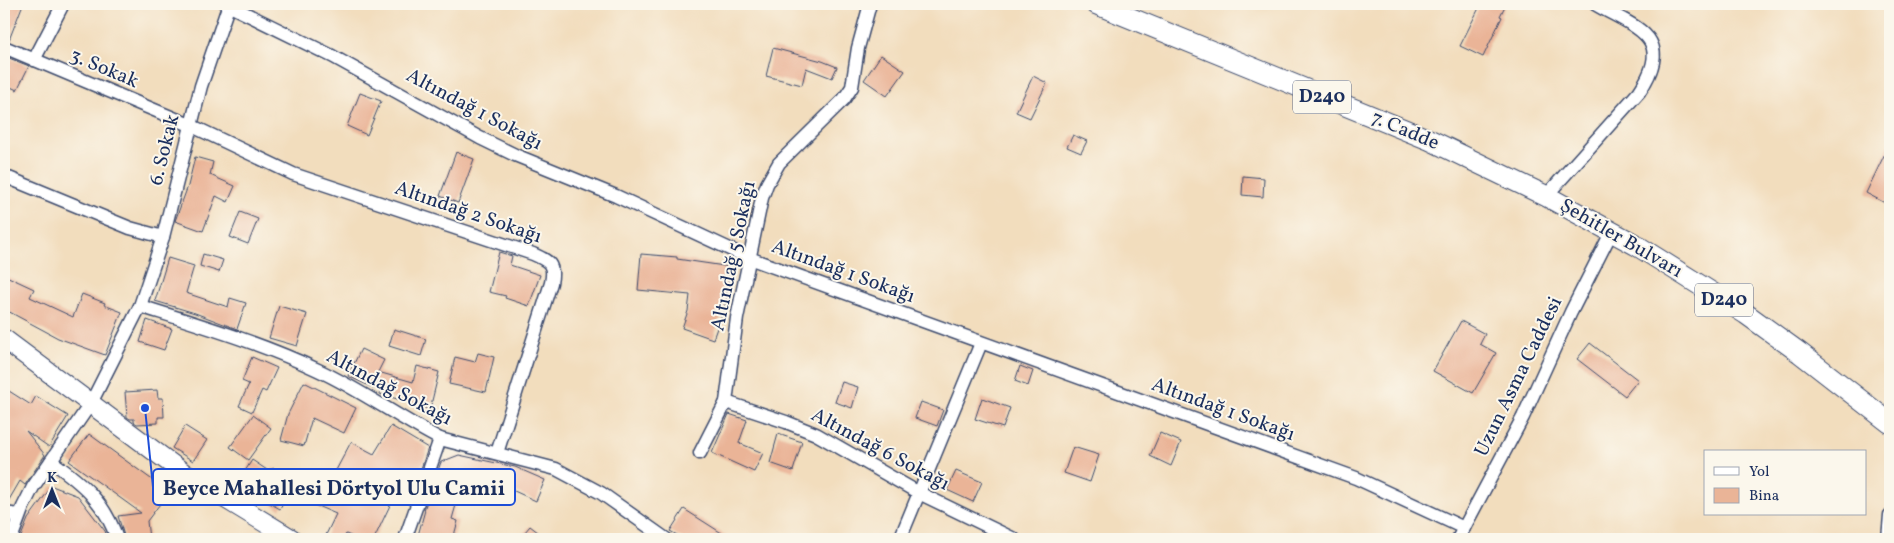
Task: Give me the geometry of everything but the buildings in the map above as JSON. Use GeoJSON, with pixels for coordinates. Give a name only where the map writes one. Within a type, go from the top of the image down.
{"type":"FeatureCollection","features":[{"type":"Feature","properties":{"kind":"main road","name":"7. Cadde"},"geometry":{"type":"LineString","coordinates":[[1096,4],[1430,140],[1546,196]]}},
{"type":"Feature","properties":{"kind":"main road","name":"Şehitler Bulvarı"},"geometry":{"type":"LineString","coordinates":[[1546,196],[1612,231],[1746,314],[1890,423]]}},
{"type":"Feature","properties":{"kind":"street"},"geometry":{"type":"LineString","coordinates":[[34,60],[63,4]]}},
{"type":"Feature","properties":{"kind":"street","name":"Altındağ 1 Sokağı"},"geometry":{"type":"LineString","coordinates":[[228,4],[332,56],[480,138],[515,155],[616,196],[749,258],[1356,478],[1461,534]]}},
{"type":"Feature","properties":{"kind":"street","name":"6. Sokak"},"geometry":{"type":"LineString","coordinates":[[11,539],[19,515],[33,487],[91,403],[140,306],[163,237],[200,86],[228,4]]}},
{"type":"Feature","properties":{"kind":"street","name":"Altındağ 5 Sokağı"},"geometry":{"type":"LineString","coordinates":[[700,453],[726,402],[737,318],[762,198],[772,173],[779,163],[844,99],[852,87],[858,48],[870,4]]}},
{"type":"Feature","properties":{"kind":"street"},"geometry":{"type":"LineString","coordinates":[[1546,196],[1639,92],[1648,79],[1653,65],[1652,42],[1644,32],[1595,4]]}},
{"type":"Feature","properties":{"kind":"street","name":"3. Sokak"},"geometry":{"type":"LineString","coordinates":[[4,47],[190,125]]}},
{"type":"Feature","properties":{"kind":"street","name":"Altındağ 2 Sokağı"},"geometry":{"type":"LineString","coordinates":[[190,125],[293,174],[547,260],[552,267],[551,283],[497,453]]}},
{"type":"Feature","properties":{"kind":"street"},"geometry":{"type":"LineString","coordinates":[[4,176],[130,228],[163,237]]}},
{"type":"Feature","properties":{"kind":"street","name":"Uzun Asma Caddesi"},"geometry":{"type":"LineString","coordinates":[[1461,534],[1523,417],[1571,312],[1612,231]]}},
{"type":"Feature","properties":{"kind":"street","name":"Altındağ Sokağı"},"geometry":{"type":"LineString","coordinates":[[140,306],[254,343],[319,370],[440,439],[556,469],[578,479],[601,493],[666,539]]}},
{"type":"Feature","properties":{"kind":"street"},"geometry":{"type":"LineString","coordinates":[[4,339],[185,474],[292,539]]}},
{"type":"Feature","properties":{"kind":"street"},"geometry":{"type":"LineString","coordinates":[[900,539],[981,343]]}},
{"type":"Feature","properties":{"kind":"street","name":"Altındağ 6 Sokağı"},"geometry":{"type":"LineString","coordinates":[[726,402],[816,434],[919,493],[1014,539]]}},
{"type":"Feature","properties":{"kind":"street"},"geometry":{"type":"LineString","coordinates":[[405,539],[440,439]]}},
{"type":"Feature","properties":{"kind":"street"},"geometry":{"type":"LineString","coordinates":[[51,461],[76,479],[100,503],[113,526],[117,539]]}},
{"type":"Feature","properties":{"kind":"street"},"geometry":{"type":"LineString","coordinates":[[4,513],[19,515]]}},
{"type":"Feature","properties":{"kind":"street"},"geometry":{"type":"LineString","coordinates":[[1888,539],[1890,515]]}},
{"type":"Feature","properties":{"kind":"place","name":"Beyce Mahallesi Dörtyol Ulu Camii"},"geometry":{"type":"Point","coordinates":[145,408]}}]}
